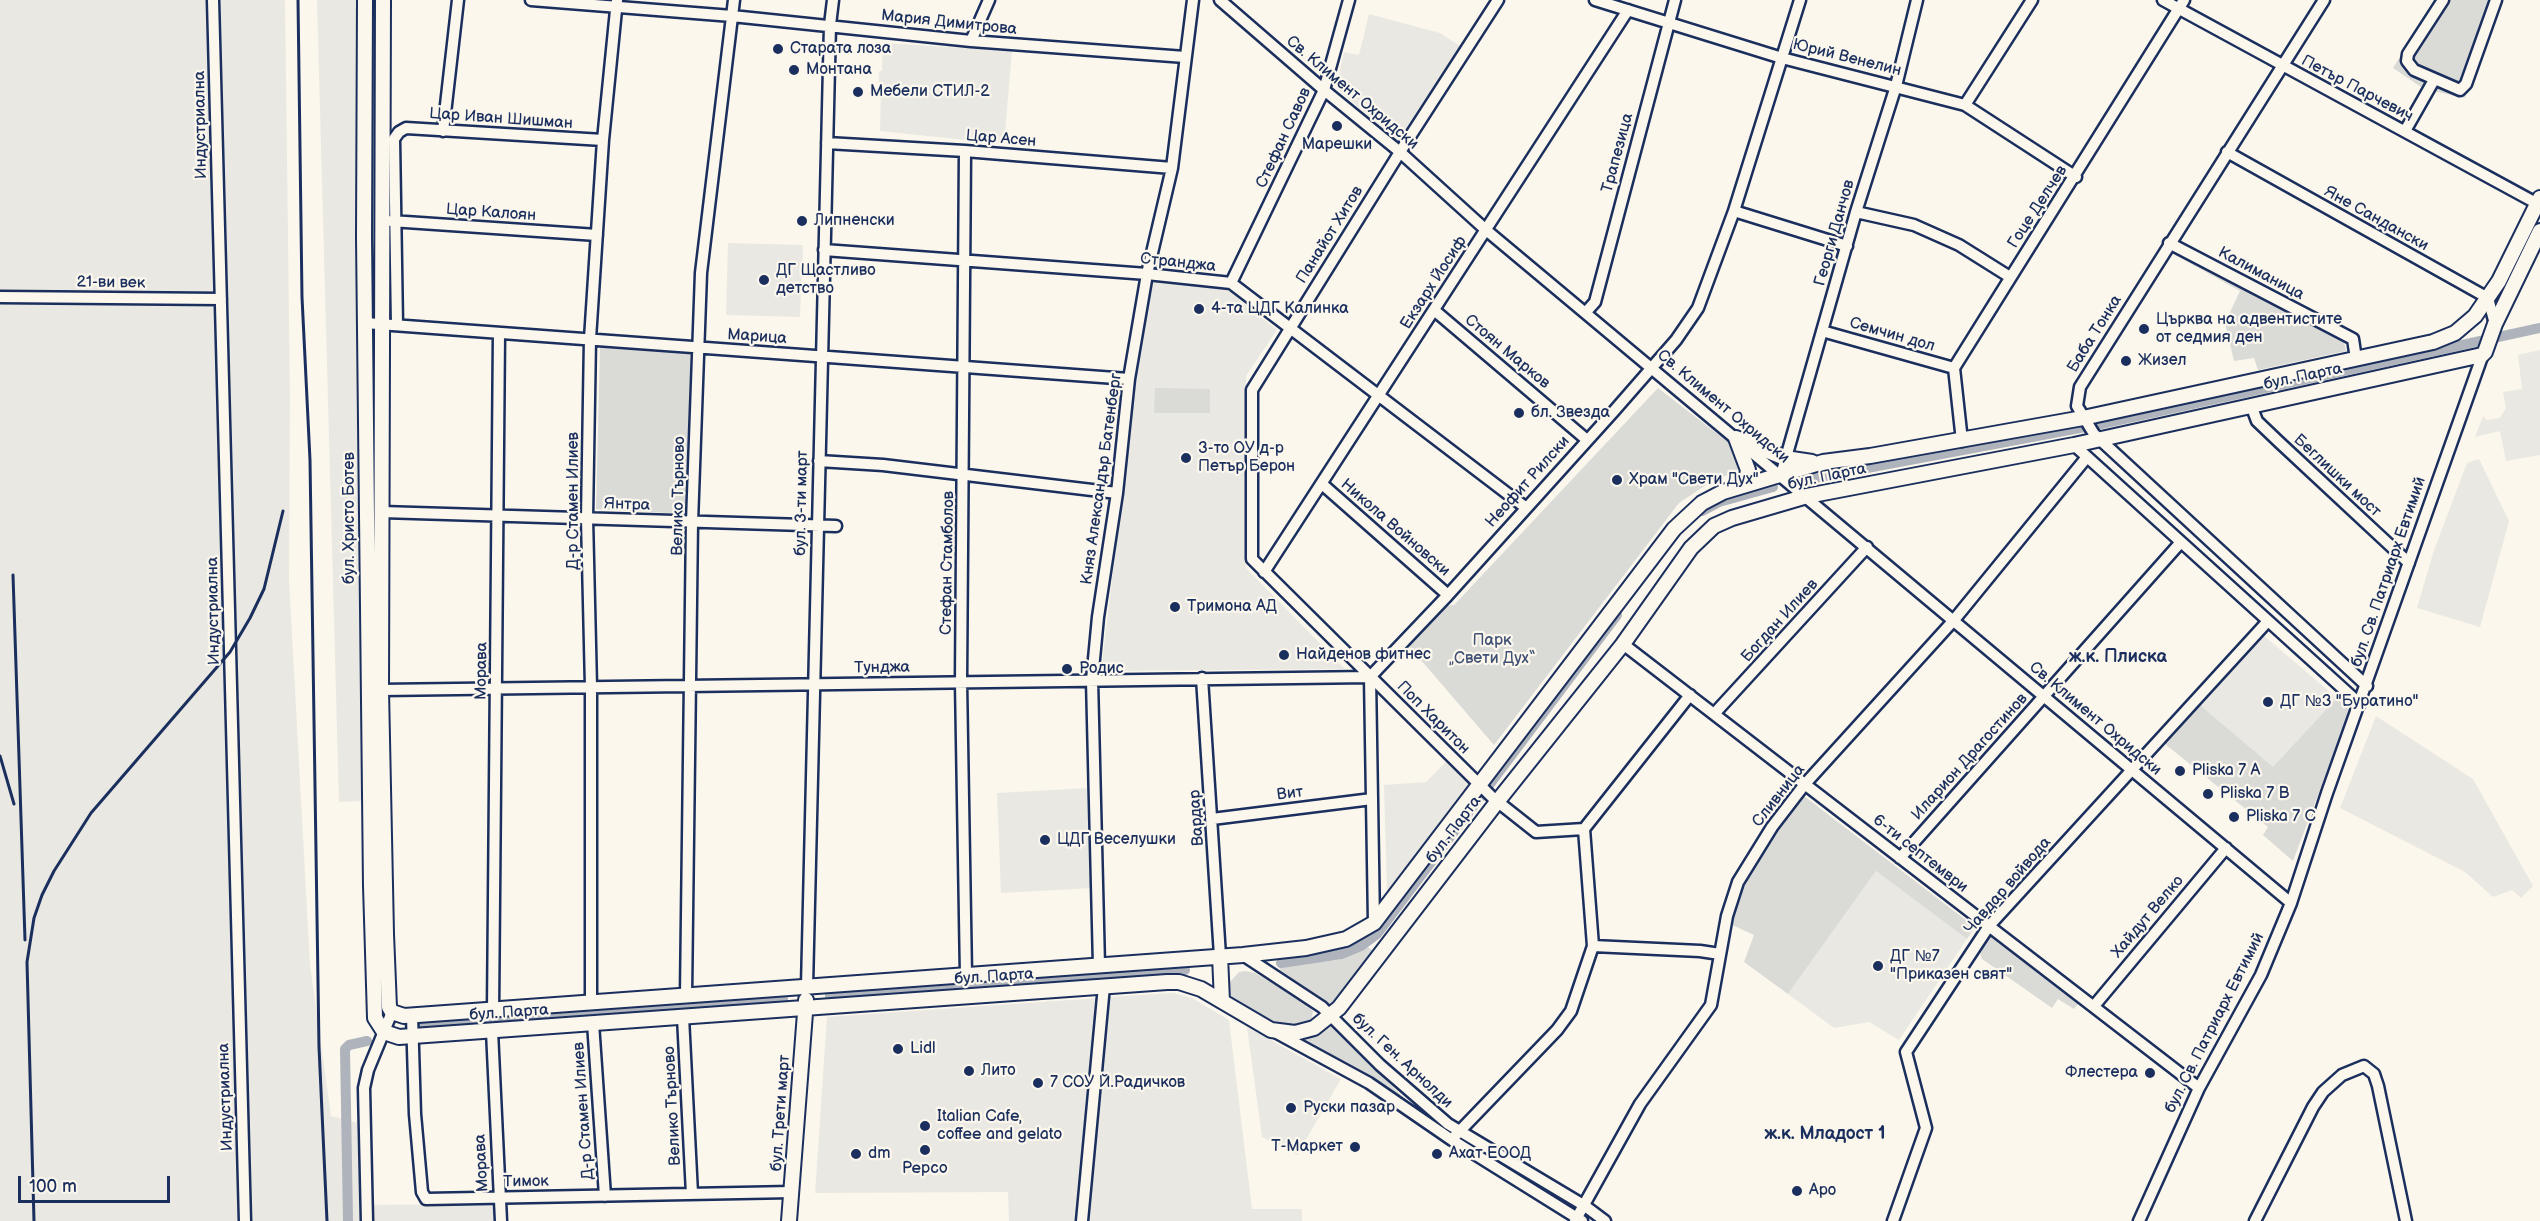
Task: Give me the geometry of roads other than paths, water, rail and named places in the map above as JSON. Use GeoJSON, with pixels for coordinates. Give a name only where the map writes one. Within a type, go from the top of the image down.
{"type":"FeatureCollection","features":[{"type":"Feature","properties":{"kind":"main road","name":"бул. Христо Ботев"},"geometry":{"type":"LineString","coordinates":[[366,0],[365,323],[371,886],[375,1015],[378,1025],[384,1032]]}},
{"type":"Feature","properties":{"kind":"main road","name":"бул. Христо Ботев"},"geometry":{"type":"LineString","coordinates":[[383,0],[389,221],[382,324],[382,512],[388,690],[388,1002],[392,1011]]}},
{"type":"Feature","properties":{"kind":"main road"},"geometry":{"type":"LineString","coordinates":[[2494,328],[2499,281],[2539,201]]}},
{"type":"Feature","properties":{"kind":"main road","name":"бул. Св. Патриарх Евтимий"},"geometry":{"type":"LineString","coordinates":[[2485,351],[2540,231]]}},
{"type":"Feature","properties":{"kind":"main road","name":"бул. Парта"},"geometry":{"type":"LineString","coordinates":[[392,1011],[412,1016],[1243,955],[1322,946],[1357,934],[1374,922],[1482,787],[1674,529],[1702,503],[1723,492],[1823,462],[2084,420],[2446,338],[2469,322],[2499,281]]}},
{"type":"Feature","properties":{"kind":"main road","name":"бул. Парта"},"geometry":{"type":"LineString","coordinates":[[384,1032],[396,1036],[412,1036],[492,1031],[1179,982],[1201,989],[1271,1030],[1286,1033],[1304,1031],[1322,1024],[1332,1016],[1495,800],[1623,644],[1691,548],[1707,531],[1732,518],[1807,496],[2074,445],[2097,437],[2251,405],[2485,351]]}},
{"type":"Feature","properties":{"kind":"main road"},"geometry":{"type":"LineString","coordinates":[[1736,438],[1785,458],[1823,462]]}},
{"type":"Feature","properties":{"kind":"main road"},"geometry":{"type":"LineString","coordinates":[[1736,438],[1748,470],[1746,481],[1742,486]]}},
{"type":"Feature","properties":{"kind":"main road"},"geometry":{"type":"LineString","coordinates":[[1222,982],[1227,970],[1243,955]]}},
{"type":"Feature","properties":{"kind":"main road"},"geometry":{"type":"LineString","coordinates":[[1220,956],[1222,1000]]}},
{"type":"Feature","properties":{"kind":"main road","name":"бул. 3-ти март"},"geometry":{"type":"LineString","coordinates":[[805,1008],[807,986]]}},
{"type":"Feature","properties":{"kind":"main road","name":"бул. Трети март"},"geometry":{"type":"LineString","coordinates":[[789,1221],[805,1008]]}},
{"type":"Feature","properties":{"kind":"street","name":"Индустриална"},"geometry":{"type":"LineString","coordinates":[[213,0],[245,1221]]}},
{"type":"Feature","properties":{"kind":"street"},"geometry":{"type":"LineString","coordinates":[[443,131],[458,0]]}},
{"type":"Feature","properties":{"kind":"street","name":"Мария Димитрова"},"geometry":{"type":"LineString","coordinates":[[531,0],[616,4],[971,41],[1185,57]]}},
{"type":"Feature","properties":{"kind":"street","name":"Велико Търново"},"geometry":{"type":"LineString","coordinates":[[686,995],[692,686],[692,522],[701,273],[734,0]]}},
{"type":"Feature","properties":{"kind":"street","name":"бул. 3-ти март"},"geometry":{"type":"LineString","coordinates":[[807,986],[824,250],[830,25],[833,0]]}},
{"type":"Feature","properties":{"kind":"street"},"geometry":{"type":"LineString","coordinates":[[971,41],[989,0]]}},
{"type":"Feature","properties":{"kind":"street","name":"Княз Александър Батенберг"},"geometry":{"type":"LineString","coordinates":[[1099,966],[1092,680],[1098,617],[1117,493],[1130,379],[1147,274],[1172,168],[1193,0]]}},
{"type":"Feature","properties":{"kind":"street","name":"Св. Климент Охридски"},"geometry":{"type":"LineString","coordinates":[[1220,0],[1400,152],[1486,230],[2292,903]]}},
{"type":"Feature","properties":{"kind":"street","name":"Стефан Савов"},"geometry":{"type":"LineString","coordinates":[[1231,283],[1324,90],[1349,0]]}},
{"type":"Feature","properties":{"kind":"street","name":"Панайот Хитов"},"geometry":{"type":"LineString","coordinates":[[1264,572],[1252,559],[1252,390],[1498,0]]}},
{"type":"Feature","properties":{"kind":"street","name":"Юрий Венелин"},"geometry":{"type":"LineString","coordinates":[[1595,0],[1782,58],[1965,105],[2076,177]]}},
{"type":"Feature","properties":{"kind":"street","name":"Трапезица"},"geometry":{"type":"LineString","coordinates":[[1586,312],[1595,302],[1675,0]]}},
{"type":"Feature","properties":{"kind":"street","name":"Неофит Рилски"},"geometry":{"type":"LineString","coordinates":[[1370,676],[1448,595],[1587,440],[1676,340],[1698,308],[1734,211],[1800,0]]}},
{"type":"Feature","properties":{"kind":"street","name":"Георги Данчов"},"geometry":{"type":"LineString","coordinates":[[1781,475],[1856,212],[1896,86],[1917,0]]}},
{"type":"Feature","properties":{"kind":"street"},"geometry":{"type":"LineString","coordinates":[[1965,105],[2032,0]]}},
{"type":"Feature","properties":{"kind":"street","name":"Петър Парчевич"},"geometry":{"type":"LineString","coordinates":[[2163,0],[2181,5],[2282,65],[2539,201]]}},
{"type":"Feature","properties":{"kind":"street","name":"Баба Тонка"},"geometry":{"type":"LineString","coordinates":[[2324,0],[2080,387],[2078,406],[2084,420],[2097,437],[2367,686]]}},
{"type":"Feature","properties":{"kind":"street"},"geometry":{"type":"LineString","coordinates":[[2443,0],[2408,58],[2410,67],[2458,90],[2465,87],[2496,0]]}},
{"type":"Feature","properties":{"kind":"street","name":"Д-р Стамен Илиев"},"geometry":{"type":"LineString","coordinates":[[591,1002],[591,687],[587,518],[590,339],[603,140],[616,4]]}},
{"type":"Feature","properties":{"kind":"street","name":"Гоце Делчев"},"geometry":{"type":"LineString","coordinates":[[1954,368],[2076,177],[2181,5]]}},
{"type":"Feature","properties":{"kind":"street","name":"Екзарх Йосиф"},"geometry":{"type":"LineString","coordinates":[[1264,572],[1628,10]]}},
{"type":"Feature","properties":{"kind":"street"},"geometry":{"type":"LineString","coordinates":[[2405,131],[2434,80]]}},
{"type":"Feature","properties":{"kind":"street","name":"Цар Иван Шишман"},"geometry":{"type":"LineString","coordinates":[[389,221],[394,139],[406,128],[603,140]]}},
{"type":"Feature","properties":{"kind":"street","name":"Цар Асен"},"geometry":{"type":"LineString","coordinates":[[827,143],[965,151],[1172,168]]}},
{"type":"Feature","properties":{"kind":"street","name":"Стефан Стамболов"},"geometry":{"type":"LineString","coordinates":[[965,151],[961,682],[966,975]]}},
{"type":"Feature","properties":{"kind":"street","name":"Яне Сандански"},"geometry":{"type":"LineString","coordinates":[[2227,152],[2488,298]]}},
{"type":"Feature","properties":{"kind":"street"},"geometry":{"type":"LineString","coordinates":[[1734,211],[1847,246]]}},
{"type":"Feature","properties":{"kind":"street"},"geometry":{"type":"LineString","coordinates":[[1856,212],[1914,225],[1959,245],[2010,277]]}},
{"type":"Feature","properties":{"kind":"street","name":"Цар Калоян"},"geometry":{"type":"LineString","coordinates":[[389,221],[597,235]]}},
{"type":"Feature","properties":{"kind":"street"},"geometry":{"type":"LineString","coordinates":[[389,221],[397,325]]}},
{"type":"Feature","properties":{"kind":"street","name":"Калиманица"},"geometry":{"type":"LineString","coordinates":[[2169,243],[2353,339],[2356,358]]}},
{"type":"Feature","properties":{"kind":"street","name":"Странджа"},"geometry":{"type":"LineString","coordinates":[[824,250],[1147,274],[1231,283],[1525,507]]}},
{"type":"Feature","properties":{"kind":"street","name":"21-ви век"},"geometry":{"type":"LineString","coordinates":[[0,297],[221,299]]}},
{"type":"Feature","properties":{"kind":"street"},"geometry":{"type":"LineString","coordinates":[[2488,298],[2494,328]]}},
{"type":"Feature","properties":{"kind":"street","name":"Стоян Марков"},"geometry":{"type":"LineString","coordinates":[[1434,310],[1587,440]]}},
{"type":"Feature","properties":{"kind":"street","name":"Марица"},"geometry":{"type":"LineString","coordinates":[[365,323],[1130,379]]}},
{"type":"Feature","properties":{"kind":"street","name":"Семчин дол"},"geometry":{"type":"LineString","coordinates":[[1822,331],[1954,368]]}},
{"type":"Feature","properties":{"kind":"street","name":"Морава"},"geometry":{"type":"LineString","coordinates":[[493,1010],[500,516],[500,333]]}},
{"type":"Feature","properties":{"kind":"street","name":"бул. Св. Патриарх Евтимий"},"geometry":{"type":"LineString","coordinates":[[2139,1221],[2199,1088],[2261,975],[2292,903],[2327,794],[2485,351]]}},
{"type":"Feature","properties":{"kind":"street"},"geometry":{"type":"LineString","coordinates":[[1954,368],[1962,441]]}},
{"type":"Feature","properties":{"kind":"street","name":"Беглишки мост"},"geometry":{"type":"LineString","coordinates":[[2251,405],[2257,421],[2278,442],[2409,563]]}},
{"type":"Feature","properties":{"kind":"street"},"geometry":{"type":"LineString","coordinates":[[2074,445],[2360,704]]}},
{"type":"Feature","properties":{"kind":"street","name":"Сливница"},"geometry":{"type":"LineString","coordinates":[[1578,1220],[1640,1104],[1710,1005],[1727,916],[1738,882],[1772,827],[1805,784],[1954,620],[2087,457]]}},
{"type":"Feature","properties":{"kind":"street"},"geometry":{"type":"LineString","coordinates":[[819,461],[883,465],[1117,493]]}},
{"type":"Feature","properties":{"kind":"street","name":"Никола Войновски"},"geometry":{"type":"LineString","coordinates":[[1322,484],[1448,595]]}},
{"type":"Feature","properties":{"kind":"street","name":"Янтра"},"geometry":{"type":"LineString","coordinates":[[382,512],[836,526]]}},
{"type":"Feature","properties":{"kind":"street","name":"Иларион Драгостинов"},"geometry":{"type":"LineString","coordinates":[[1900,858],[2181,542]]}},
{"type":"Feature","properties":{"kind":"street","name":"Богдан Илиев"},"geometry":{"type":"LineString","coordinates":[[1714,714],[1867,547]]}},
{"type":"Feature","properties":{"kind":"street","name":"Поп Харитон"},"geometry":{"type":"LineString","coordinates":[[1264,572],[1495,800],[1536,832],[1584,830]]}},
{"type":"Feature","properties":{"kind":"street","name":"Чавдар войвода"},"geometry":{"type":"LineString","coordinates":[[1893,1221],[1926,1128],[1906,1052],[1989,926],[2268,621]]}},
{"type":"Feature","properties":{"kind":"street","name":"6-ти септември"},"geometry":{"type":"LineString","coordinates":[[1623,644],[2199,1088]]}},
{"type":"Feature","properties":{"kind":"street"},"geometry":{"type":"LineString","coordinates":[[1370,676],[1374,922]]}},
{"type":"Feature","properties":{"kind":"street","name":"Тунджа"},"geometry":{"type":"LineString","coordinates":[[388,690],[1370,676]]}},
{"type":"Feature","properties":{"kind":"street","name":"Вардар"},"geometry":{"type":"LineString","coordinates":[[1202,678],[1220,956]]}},
{"type":"Feature","properties":{"kind":"street"},"geometry":{"type":"LineString","coordinates":[[1455,1135],[1557,1030],[1571,1011],[1593,946],[1584,830],[1690,696]]}},
{"type":"Feature","properties":{"kind":"street","name":"Вит"},"geometry":{"type":"LineString","coordinates":[[1212,819],[1372,799]]}},
{"type":"Feature","properties":{"kind":"street","name":"Хайдут Велко"},"geometry":{"type":"LineString","coordinates":[[2094,1006],[2226,849]]}},
{"type":"Feature","properties":{"kind":"street"},"geometry":{"type":"LineString","coordinates":[[1593,946],[1720,954]]}},
{"type":"Feature","properties":{"kind":"street","name":"бул. Ген. Арнолди"},"geometry":{"type":"LineString","coordinates":[[1243,955],[1297,989],[1332,1016],[1380,1065],[1455,1135],[1578,1220]]}},
{"type":"Feature","properties":{"kind":"street"},"geometry":{"type":"LineString","coordinates":[[1082,1221],[1104,986]]}},
{"type":"Feature","properties":{"kind":"street","name":"бул. Христо Ботев"},"geometry":{"type":"LineString","coordinates":[[367,1221],[364,1088],[368,1070],[392,1011]]}},
{"type":"Feature","properties":{"kind":"street"},"geometry":{"type":"LineString","coordinates":[[412,1016],[412,1036]]}},
{"type":"Feature","properties":{"kind":"street","name":"Велико Търново"},"geometry":{"type":"LineString","coordinates":[[683,1017],[692,1194]]}},
{"type":"Feature","properties":{"kind":"street","name":"Д-р Стамен Илиев"},"geometry":{"type":"LineString","coordinates":[[593,1023],[605,1196]]}},
{"type":"Feature","properties":{"kind":"street","name":"бул. Ген. Арнолди"},"geometry":{"type":"LineString","coordinates":[[1271,1030],[1585,1206],[1605,1221]]}},
{"type":"Feature","properties":{"kind":"street","name":"Морава"},"geometry":{"type":"LineString","coordinates":[[492,1031],[501,1221]]}},
{"type":"Feature","properties":{"kind":"street","name":"Тимок"},"geometry":{"type":"LineString","coordinates":[[412,1036],[415,1114],[423,1196],[430,1200],[792,1192]]}},
{"type":"Feature","properties":{"kind":"street"},"geometry":{"type":"LineString","coordinates":[[2254,1221],[2323,1092],[2342,1075],[2364,1066],[2374,1074],[2378,1086],[2406,1221]]}},
{"type":"Feature","properties":{"kind":"waterway"},"geometry":{"type":"LineString","coordinates":[[1814,478],[2101,424],[2540,328]]}},
{"type":"Feature","properties":{"kind":"waterway"},"geometry":{"type":"LineString","coordinates":[[1702,511],[1719,502],[1773,487]]}},
{"type":"Feature","properties":{"kind":"waterway"},"geometry":{"type":"LineString","coordinates":[[1281,963],[1342,954],[1361,946],[1377,934],[1617,615]]}},
{"type":"Feature","properties":{"kind":"waterway"},"geometry":{"type":"LineString","coordinates":[[830,996],[1185,970]]}},
{"type":"Feature","properties":{"kind":"waterway"},"geometry":{"type":"LineString","coordinates":[[423,1024],[783,999]]}},
{"type":"Feature","properties":{"kind":"waterway"},"geometry":{"type":"LineString","coordinates":[[348,1221],[345,1049],[349,1045],[367,1041]]}},
{"type":"Feature","properties":{"kind":"railway"},"geometry":{"type":"LineString","coordinates":[[298,0],[302,297],[310,460],[319,1047],[327,1221]]}},
{"type":"Feature","properties":{"kind":"railway"},"geometry":{"type":"LineString","coordinates":[[34,1221],[27,962],[34,918],[42,895],[54,871],[91,813],[230,652],[264,589],[283,511]]}},
{"type":"Feature","properties":{"kind":"railway"},"geometry":{"type":"LineString","coordinates":[[13,575],[25,940]]}},
{"type":"Feature","properties":{"kind":"railway"},"geometry":{"type":"LineString","coordinates":[[0,756],[14,804]]}},
{"type":"Feature","properties":{"kind":"place","name":"Старата лоза"},"geometry":{"type":"Point","coordinates":[778,49]}},
{"type":"Feature","properties":{"kind":"place","name":"Монтана"},"geometry":{"type":"Point","coordinates":[794,70]}},
{"type":"Feature","properties":{"kind":"place","name":"Мебели СТИЛ-2"},"geometry":{"type":"Point","coordinates":[858,92]}},
{"type":"Feature","properties":{"kind":"place","name":"Марешки"},"geometry":{"type":"Point","coordinates":[1337,126]}},
{"type":"Feature","properties":{"kind":"place","name":"Липненски"},"geometry":{"type":"Point","coordinates":[802,221]}},
{"type":"Feature","properties":{"kind":"place","name":"ДГ Щастливо детство"},"geometry":{"type":"Point","coordinates":[764,280]}},
{"type":"Feature","properties":{"kind":"place","name":"4-та ЦДГ Калинка"},"geometry":{"type":"Point","coordinates":[1199,309]}},
{"type":"Feature","properties":{"kind":"place","name":"Църква на адвентистите от седмия ден"},"geometry":{"type":"Point","coordinates":[2144,329]}},
{"type":"Feature","properties":{"kind":"place","name":"Жизел"},"geometry":{"type":"Point","coordinates":[2126,361]}},
{"type":"Feature","properties":{"kind":"place","name":"бл. Звезда"},"geometry":{"type":"Point","coordinates":[1519,413]}},
{"type":"Feature","properties":{"kind":"place","name":"3-то ОУ д-р Петър Берон"},"geometry":{"type":"Point","coordinates":[1186,458]}},
{"type":"Feature","properties":{"kind":"place","name":"Храм \"Свети Дух\""},"geometry":{"type":"Point","coordinates":[1617,480]}},
{"type":"Feature","properties":{"kind":"place","name":"Тримона АД"},"geometry":{"type":"Point","coordinates":[1175,607]}},
{"type":"Feature","properties":{"kind":"place","name":"Найденов фитнес"},"geometry":{"type":"Point","coordinates":[1284,655]}},
{"type":"Feature","properties":{"kind":"place","name":"Родис"},"geometry":{"type":"Point","coordinates":[1067,669]}},
{"type":"Feature","properties":{"kind":"place","name":"ДГ №3 \"Буратино\""},"geometry":{"type":"Point","coordinates":[2268,702]}},
{"type":"Feature","properties":{"kind":"place","name":"Pliska 7 A"},"geometry":{"type":"Point","coordinates":[2180,771]}},
{"type":"Feature","properties":{"kind":"place","name":"Pliska 7 B"},"geometry":{"type":"Point","coordinates":[2208,794]}},
{"type":"Feature","properties":{"kind":"place","name":"Pliska 7 C"},"geometry":{"type":"Point","coordinates":[2234,817]}},
{"type":"Feature","properties":{"kind":"place","name":"ЦДГ Веселушки"},"geometry":{"type":"Point","coordinates":[1045,840]}},
{"type":"Feature","properties":{"kind":"place","name":"ДГ №7 \"Приказен свят\""},"geometry":{"type":"Point","coordinates":[1878,966]}},
{"type":"Feature","properties":{"kind":"place","name":"Lidl"},"geometry":{"type":"Point","coordinates":[898,1049]}},
{"type":"Feature","properties":{"kind":"place","name":"Лито"},"geometry":{"type":"Point","coordinates":[969,1071]}},
{"type":"Feature","properties":{"kind":"place","name":"Флестера"},"geometry":{"type":"Point","coordinates":[2150,1073]}},
{"type":"Feature","properties":{"kind":"place","name":"7 СОУ Й.Радичков"},"geometry":{"type":"Point","coordinates":[1038,1083]}},
{"type":"Feature","properties":{"kind":"place","name":"Руски пазар"},"geometry":{"type":"Point","coordinates":[1291,1108]}},
{"type":"Feature","properties":{"kind":"place","name":"Italian Cafe, coffee and gelato"},"geometry":{"type":"Point","coordinates":[925,1126]}},
{"type":"Feature","properties":{"kind":"place","name":"Т-Маркет"},"geometry":{"type":"Point","coordinates":[1355,1147]}},
{"type":"Feature","properties":{"kind":"place","name":"Pepco"},"geometry":{"type":"Point","coordinates":[925,1150]}},
{"type":"Feature","properties":{"kind":"place","name":"dm"},"geometry":{"type":"Point","coordinates":[856,1154]}},
{"type":"Feature","properties":{"kind":"place","name":"Ахат ЕООД"},"geometry":{"type":"Point","coordinates":[1437,1154]}},
{"type":"Feature","properties":{"kind":"place","name":"Аро"},"geometry":{"type":"Point","coordinates":[1797,1191]}},
{"type":"Feature","properties":{"kind":"district","name":"ж.к. Плиска"},"geometry":{"type":"Point","coordinates":[2118,657]}},
{"type":"Feature","properties":{"kind":"district","name":"ж.к. Младост 1"},"geometry":{"type":"Point","coordinates":[1825,1134]}},
{"type":"Feature","properties":{"kind":"park label","name":"Парк „Свети Дух“"},"geometry":{"type":"Point","coordinates":[1492,650]}}]}
